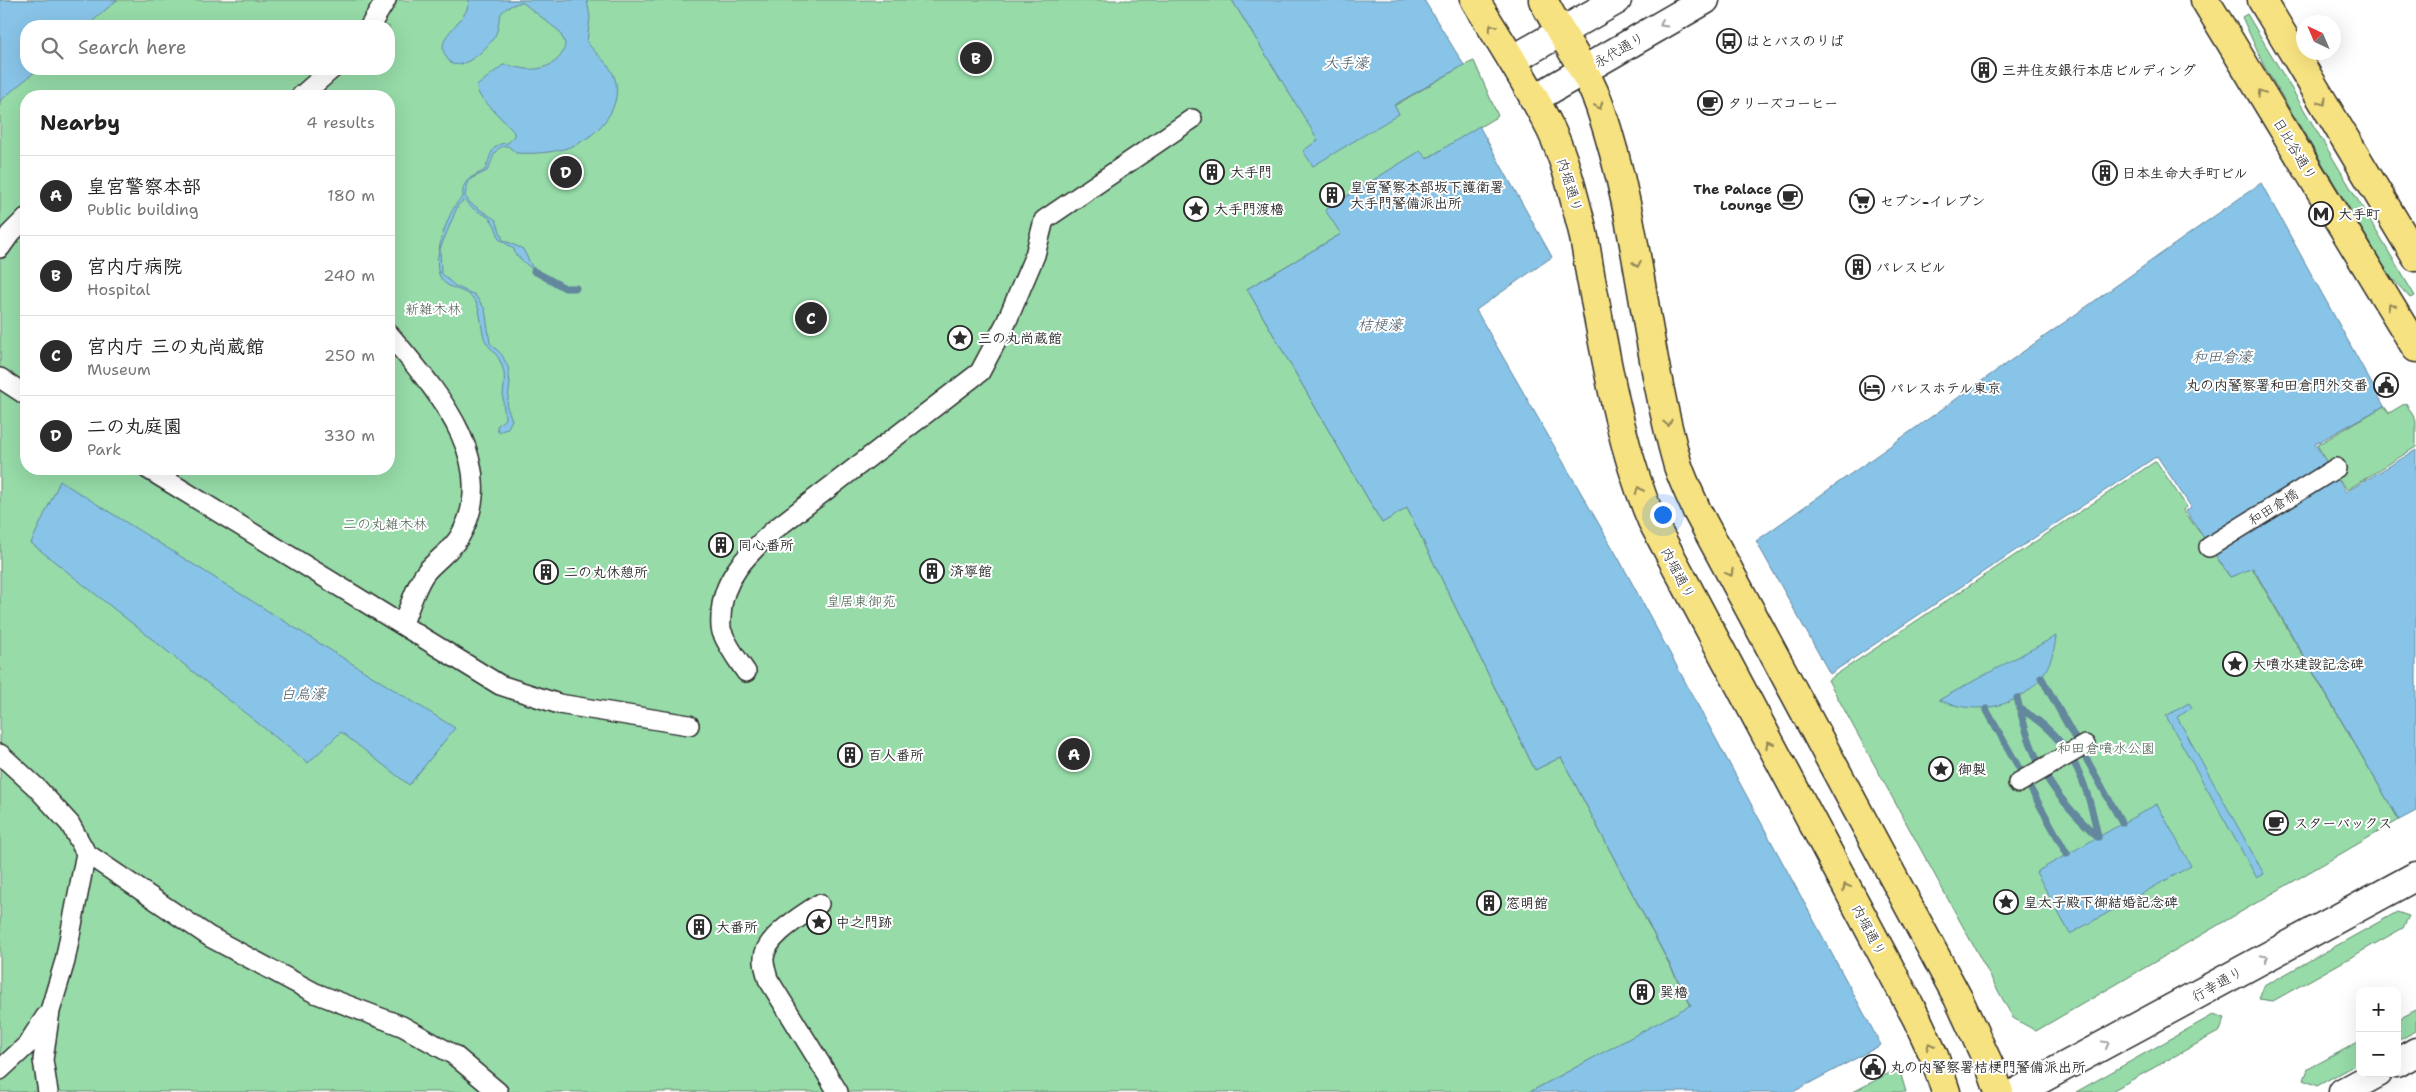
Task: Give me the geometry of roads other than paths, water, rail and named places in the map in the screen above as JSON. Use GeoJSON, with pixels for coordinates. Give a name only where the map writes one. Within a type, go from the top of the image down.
{"type":"FeatureCollection","features":[{"type":"Feature","properties":{"kind":"main road","name":"内堀通り"},"geometry":{"type":"LineString","coordinates":[[1475,0],[1512,60],[1552,132],[1582,226],[1627,452],[1640,492],[1668,554],[1923,1032],[1934,1056],[1946,1092]]}},
{"type":"Feature","properties":{"kind":"main road"},"geometry":{"type":"LineString","coordinates":[[1543,0],[1583,71],[1600,107],[1627,212],[1659,388],[1678,468],[1697,512],[1958,998],[1991,1069],[1999,1092]]}},
{"type":"Feature","properties":{"kind":"main road"},"geometry":{"type":"LineString","coordinates":[[1512,60],[1617,0]]}},
{"type":"Feature","properties":{"kind":"main road","name":"永代通り"},"geometry":{"type":"LineString","coordinates":[[1534,99],[1705,0]]}},
{"type":"Feature","properties":{"kind":"main road","name":"日比谷通り"},"geometry":{"type":"LineString","coordinates":[[2205,0],[2416,348]]}},
{"type":"Feature","properties":{"kind":"main road"},"geometry":{"type":"LineString","coordinates":[[2262,0],[2416,257]]}},
{"type":"Feature","properties":{"kind":"main road","name":"行幸通り"},"geometry":{"type":"LineString","coordinates":[[2017,1092],[2416,876]]}},
{"type":"Feature","properties":{"kind":"main road"},"geometry":{"type":"LineString","coordinates":[[2401,1061],[2416,1052]]}},
{"type":"Feature","properties":{"kind":"main road"},"geometry":{"type":"LineString","coordinates":[[2344,1092],[2371,1077]]}},
{"type":"Feature","properties":{"kind":"street"},"geometry":{"type":"LineString","coordinates":[[374,20],[386,0]]}},
{"type":"Feature","properties":{"kind":"street"},"geometry":{"type":"LineString","coordinates":[[308,90],[325,75]]}},
{"type":"Feature","properties":{"kind":"street"},"geometry":{"type":"LineString","coordinates":[[746,672],[731,652],[721,630],[721,605],[726,591],[744,558],[774,530],[980,372],[1006,323],[1031,264],[1044,220],[1192,119]]}},
{"type":"Feature","properties":{"kind":"street"},"geometry":{"type":"LineString","coordinates":[[0,248],[20,224]]}},
{"type":"Feature","properties":{"kind":"street"},"geometry":{"type":"LineString","coordinates":[[395,341],[438,395],[463,436],[473,469],[468,516],[460,537],[425,574],[402,624]]}},
{"type":"Feature","properties":{"kind":"street"},"geometry":{"type":"LineString","coordinates":[[0,378],[20,391]]}},
{"type":"Feature","properties":{"kind":"street","name":"和田倉橋"},"geometry":{"type":"LineString","coordinates":[[2209,547],[2336,468]]}},
{"type":"Feature","properties":{"kind":"street"},"geometry":{"type":"LineString","coordinates":[[158,475],[500,685],[559,704],[688,725]]}},
{"type":"Feature","properties":{"kind":"street"},"geometry":{"type":"LineString","coordinates":[[2018,783],[2072,753]]}},
{"type":"Feature","properties":{"kind":"street"},"geometry":{"type":"LineString","coordinates":[[0,754],[37,788],[70,824],[86,853],[210,937],[315,993],[402,1026],[454,1056],[498,1092]]}},
{"type":"Feature","properties":{"kind":"street"},"geometry":{"type":"LineString","coordinates":[[48,1092],[43,1060],[50,1011],[65,962],[86,853]]}},
{"type":"Feature","properties":{"kind":"street"},"geometry":{"type":"LineString","coordinates":[[819,904],[792,922],[773,939],[763,959],[768,980],[838,1092]]}},
{"type":"Feature","properties":{"kind":"street"},"geometry":{"type":"LineString","coordinates":[[0,1070],[27,1045],[50,1011]]}},
{"type":"Feature","properties":{"kind":"water"},"geometry":{"type":"Polygon","coordinates":[[[0,0],[117,0],[94,20],[20,20],[20,75],[31,75],[0,101],[0,0]]]}},
{"type":"Feature","properties":{"kind":"water"},"geometry":{"type":"Polygon","coordinates":[[[469,0],[587,0],[590,17],[587,42],[610,69],[617,89],[613,109],[608,118],[586,139],[570,147],[547,152],[516,153],[508,146],[499,148],[494,154],[487,171],[472,178],[467,184],[465,196],[470,203],[496,220],[503,240],[523,249],[534,271],[515,254],[514,249],[499,239],[493,222],[464,200],[458,205],[440,249],[441,273],[455,286],[475,295],[485,309],[490,343],[502,355],[508,367],[510,383],[507,407],[512,420],[507,429],[498,432],[497,426],[505,419],[502,365],[485,340],[478,306],[475,301],[467,294],[445,283],[439,274],[437,266],[440,244],[448,220],[463,197],[466,182],[472,177],[485,170],[494,148],[508,143],[514,136],[514,132],[480,96],[476,87],[503,65],[526,69],[546,67],[561,55],[565,43],[559,31],[522,2],[512,5],[501,13],[493,39],[480,53],[469,61],[457,65],[452,64],[445,55],[443,46],[445,39],[467,9],[469,0]]]}},
{"type":"Feature","properties":{"kind":"water","name":"大手濠"},"geometry":{"type":"Polygon","coordinates":[[[1232,0],[1424,0],[1464,65],[1394,105],[1399,114],[1313,166],[1303,151],[1318,140],[1232,0]]]}},
{"type":"Feature","properties":{"kind":"water","name":"桔梗濠"},"geometry":{"type":"Polygon","coordinates":[[[1479,126],[1552,257],[1476,310],[1619,559],[1881,1045],[1793,1092],[1530,1092],[1691,1005],[1561,757],[1535,770],[1407,508],[1382,523],[1247,289],[1341,234],[1325,210],[1420,151],[1427,159],[1479,126]]]}},
{"type":"Feature","properties":{"kind":"water","name":"和田倉濠"},"geometry":{"type":"Polygon","coordinates":[[[2261,183],[2384,406],[2315,444],[2346,492],[2416,450],[2416,811],[2399,820],[2253,568],[2230,577],[2186,511],[2191,507],[2157,456],[1830,674],[1756,541],[2261,183]]]}},
{"type":"Feature","properties":{"kind":"water","name":"白鳥濠"},"geometry":{"type":"Polygon","coordinates":[[[60,481],[455,728],[409,785],[341,732],[308,763],[31,543],[60,481]]]}},
{"type":"Feature","properties":{"kind":"water"},"geometry":{"type":"Polygon","coordinates":[[[2056,636],[2052,657],[2043,675],[2030,689],[2015,699],[1998,706],[1979,708],[1959,706],[1939,700],[2056,636]]]}},
{"type":"Feature","properties":{"kind":"water"},"geometry":{"type":"Polygon","coordinates":[[[2189,703],[2192,708],[2177,717],[2264,874],[2257,878],[2166,716],[2189,703]]]}},
{"type":"Feature","properties":{"kind":"water"},"geometry":{"type":"Polygon","coordinates":[[[2157,804],[2191,866],[2070,934],[2036,872],[2157,804]]]}},
{"type":"Feature","properties":{"kind":"waterway"},"geometry":{"type":"LineString","coordinates":[[534,271],[565,288],[576,288]]}},
{"type":"Feature","properties":{"kind":"waterway"},"geometry":{"type":"LineString","coordinates":[[2041,677],[2122,823]]}},
{"type":"Feature","properties":{"kind":"waterway"},"geometry":{"type":"LineString","coordinates":[[2017,698],[2029,741],[2045,775],[2067,806],[2098,837]]}},
{"type":"Feature","properties":{"kind":"waterway"},"geometry":{"type":"LineString","coordinates":[[2019,708],[2052,733],[2074,762],[2088,797],[2098,837]]}},
{"type":"Feature","properties":{"kind":"waterway"},"geometry":{"type":"LineString","coordinates":[[1986,709],[2067,854]]}},
{"type":"Feature","properties":{"kind":"place","name":"はとバスのりば"},"geometry":{"type":"Point","coordinates":[1729,41]}},
{"type":"Feature","properties":{"kind":"place","name":"宮内庁病院"},"geometry":{"type":"Point","coordinates":[976,58]}},
{"type":"Feature","properties":{"kind":"place","name":"三井住友銀行本店ビルディング"},"geometry":{"type":"Point","coordinates":[1984,70]}},
{"type":"Feature","properties":{"kind":"place","name":"タリーズコーヒー"},"geometry":{"type":"Point","coordinates":[1710,103]}},
{"type":"Feature","properties":{"kind":"place","name":"二の丸庭園"},"geometry":{"type":"Point","coordinates":[566,172]}},
{"type":"Feature","properties":{"kind":"place","name":"大手門"},"geometry":{"type":"Point","coordinates":[1212,172]}},
{"type":"Feature","properties":{"kind":"place","name":"日本生命大手町ビル"},"geometry":{"type":"Point","coordinates":[2105,173]}},
{"type":"Feature","properties":{"kind":"place","name":"皇宮警察本部坂下護衛署 大手門警備派出所"},"geometry":{"type":"Point","coordinates":[1332,195]}},
{"type":"Feature","properties":{"kind":"place","name":"The Palace Lounge"},"geometry":{"type":"Point","coordinates":[1790,197]}},
{"type":"Feature","properties":{"kind":"place","name":"セブン-イレブン"},"geometry":{"type":"Point","coordinates":[1862,201]}},
{"type":"Feature","properties":{"kind":"place","name":"大手門渡櫓"},"geometry":{"type":"Point","coordinates":[1196,209]}},
{"type":"Feature","properties":{"kind":"place","name":"大手町"},"geometry":{"type":"Point","coordinates":[2321,214]}},
{"type":"Feature","properties":{"kind":"place","name":"パレスビル"},"geometry":{"type":"Point","coordinates":[1858,267]}},
{"type":"Feature","properties":{"kind":"place","name":"宮内庁 三の丸尚蔵館"},"geometry":{"type":"Point","coordinates":[811,318]}},
{"type":"Feature","properties":{"kind":"place","name":"三の丸尚蔵館"},"geometry":{"type":"Point","coordinates":[960,338]}},
{"type":"Feature","properties":{"kind":"place","name":"丸の内警察署和田倉門外交番"},"geometry":{"type":"Point","coordinates":[2386,385]}},
{"type":"Feature","properties":{"kind":"place","name":"パレスホテル東京"},"geometry":{"type":"Point","coordinates":[1872,388]}},
{"type":"Feature","properties":{"kind":"place","name":"同心番所"},"geometry":{"type":"Point","coordinates":[721,545]}},
{"type":"Feature","properties":{"kind":"place","name":"済寧館"},"geometry":{"type":"Point","coordinates":[932,571]}},
{"type":"Feature","properties":{"kind":"place","name":"二の丸休憩所"},"geometry":{"type":"Point","coordinates":[546,572]}},
{"type":"Feature","properties":{"kind":"place","name":"大噴水建設記念碑"},"geometry":{"type":"Point","coordinates":[2235,664]}},
{"type":"Feature","properties":{"kind":"place","name":"皇宮警察本部"},"geometry":{"type":"Point","coordinates":[1074,754]}},
{"type":"Feature","properties":{"kind":"place","name":"百人番所"},"geometry":{"type":"Point","coordinates":[850,755]}},
{"type":"Feature","properties":{"kind":"place","name":"御製"},"geometry":{"type":"Point","coordinates":[1941,769]}},
{"type":"Feature","properties":{"kind":"place","name":"スターバックス"},"geometry":{"type":"Point","coordinates":[2276,823]}},
{"type":"Feature","properties":{"kind":"place","name":"皇太子殿下御結婚記念碑"},"geometry":{"type":"Point","coordinates":[2006,902]}},
{"type":"Feature","properties":{"kind":"place","name":"窓明館"},"geometry":{"type":"Point","coordinates":[1489,903]}},
{"type":"Feature","properties":{"kind":"place","name":"中之門跡"},"geometry":{"type":"Point","coordinates":[819,922]}},
{"type":"Feature","properties":{"kind":"place","name":"大番所"},"geometry":{"type":"Point","coordinates":[699,927]}},
{"type":"Feature","properties":{"kind":"place","name":"巽櫓"},"geometry":{"type":"Point","coordinates":[1642,992]}},
{"type":"Feature","properties":{"kind":"place","name":"丸の内警察署桔梗門警備派出所"},"geometry":{"type":"Point","coordinates":[1873,1067]}},
{"type":"Feature","properties":{"kind":"park label","name":"新雑木林"},"geometry":{"type":"Point","coordinates":[433,309]}},
{"type":"Feature","properties":{"kind":"park label","name":"二の丸雑木林"},"geometry":{"type":"Point","coordinates":[385,524]}},
{"type":"Feature","properties":{"kind":"park label","name":"皇居東御苑"},"geometry":{"type":"Point","coordinates":[861,601]}},
{"type":"Feature","properties":{"kind":"park label","name":"和田倉噴水公園"},"geometry":{"type":"Point","coordinates":[2106,748]}}]}
